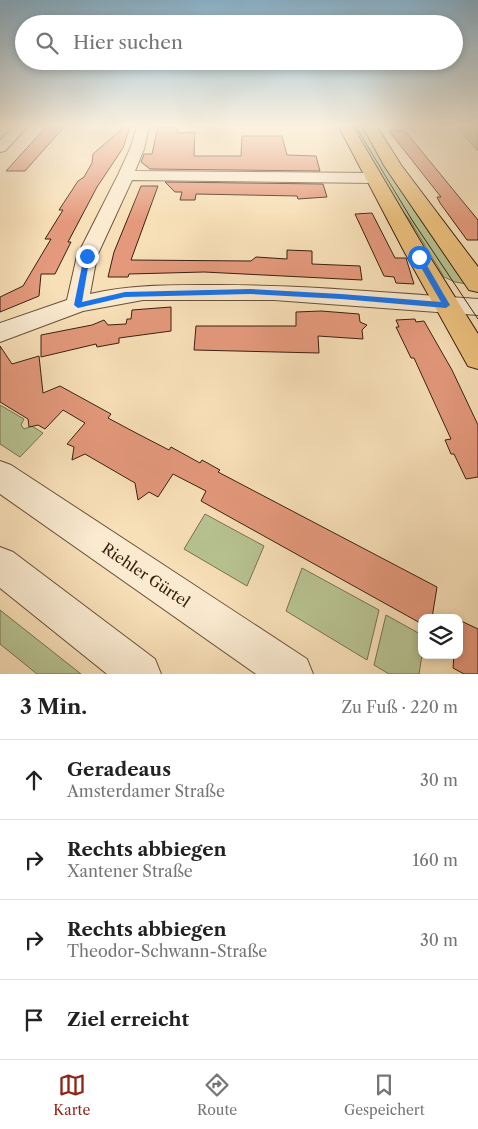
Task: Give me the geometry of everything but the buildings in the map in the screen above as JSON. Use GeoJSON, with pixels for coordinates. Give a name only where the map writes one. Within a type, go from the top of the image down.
{"type":"FeatureCollection","features":[{"type":"Feature","properties":{"kind":"main road"},"geometry":{"type":"LineString","coordinates":[[363,158],[478,358]]}},
{"type":"Feature","properties":{"kind":"main road"},"geometry":{"type":"LineString","coordinates":[[389,158],[478,283],[473,288],[464,289],[448,284],[435,269],[419,257]]}},
{"type":"Feature","properties":{"kind":"street"},"geometry":{"type":"LineString","coordinates":[[78,305],[87,256],[133,158]]}},
{"type":"Feature","properties":{"kind":"street"},"geometry":{"type":"LineString","coordinates":[[126,176],[374,178]]}},
{"type":"Feature","properties":{"kind":"street"},"geometry":{"type":"LineString","coordinates":[[0,333],[24,322],[78,305],[125,294],[250,292],[341,296],[478,308]]}},
{"type":"Feature","properties":{"kind":"street","name":"Riehler Gürtel"},"geometry":{"type":"LineString","coordinates":[[0,476],[292,674]]}},
{"type":"Feature","properties":{"kind":"street"},"geometry":{"type":"LineString","coordinates":[[0,565],[140,674]]}},
{"type":"Feature","properties":{"kind":"green space"},"geometry":{"type":"Polygon","coordinates":[[[370,158],[384,158],[467,284],[455,282],[444,277],[409,219],[396,203],[370,158]]]}},
{"type":"Feature","properties":{"kind":"green space"},"geometry":{"type":"Polygon","coordinates":[[[0,405],[24,419],[21,425],[24,429],[32,426],[43,433],[20,457],[0,444],[0,405]]]}},
{"type":"Feature","properties":{"kind":"green space"},"geometry":{"type":"Polygon","coordinates":[[[205,514],[264,546],[247,586],[184,549],[205,514]]]}},
{"type":"Feature","properties":{"kind":"green space"},"geometry":{"type":"Polygon","coordinates":[[[302,568],[379,610],[367,660],[286,611],[302,568]]]}},
{"type":"Feature","properties":{"kind":"green space"},"geometry":{"type":"Polygon","coordinates":[[[0,610],[81,674],[37,674],[0,644],[0,610]]]}},
{"type":"Feature","properties":{"kind":"green space"},"geometry":{"type":"Polygon","coordinates":[[[386,615],[418,633],[418,659],[421,659],[419,674],[389,674],[374,665],[386,615]]]}},
{"type":"Feature","properties":{"kind":"tram line"},"geometry":{"type":"LineString","coordinates":[[375,158],[412,220],[478,319]]}},
{"type":"Feature","properties":{"kind":"route"},"geometry":{"type":"LineString","coordinates":[[87,256],[78,305],[125,294],[250,292],[341,296],[446,305],[419,257]]}}]}
